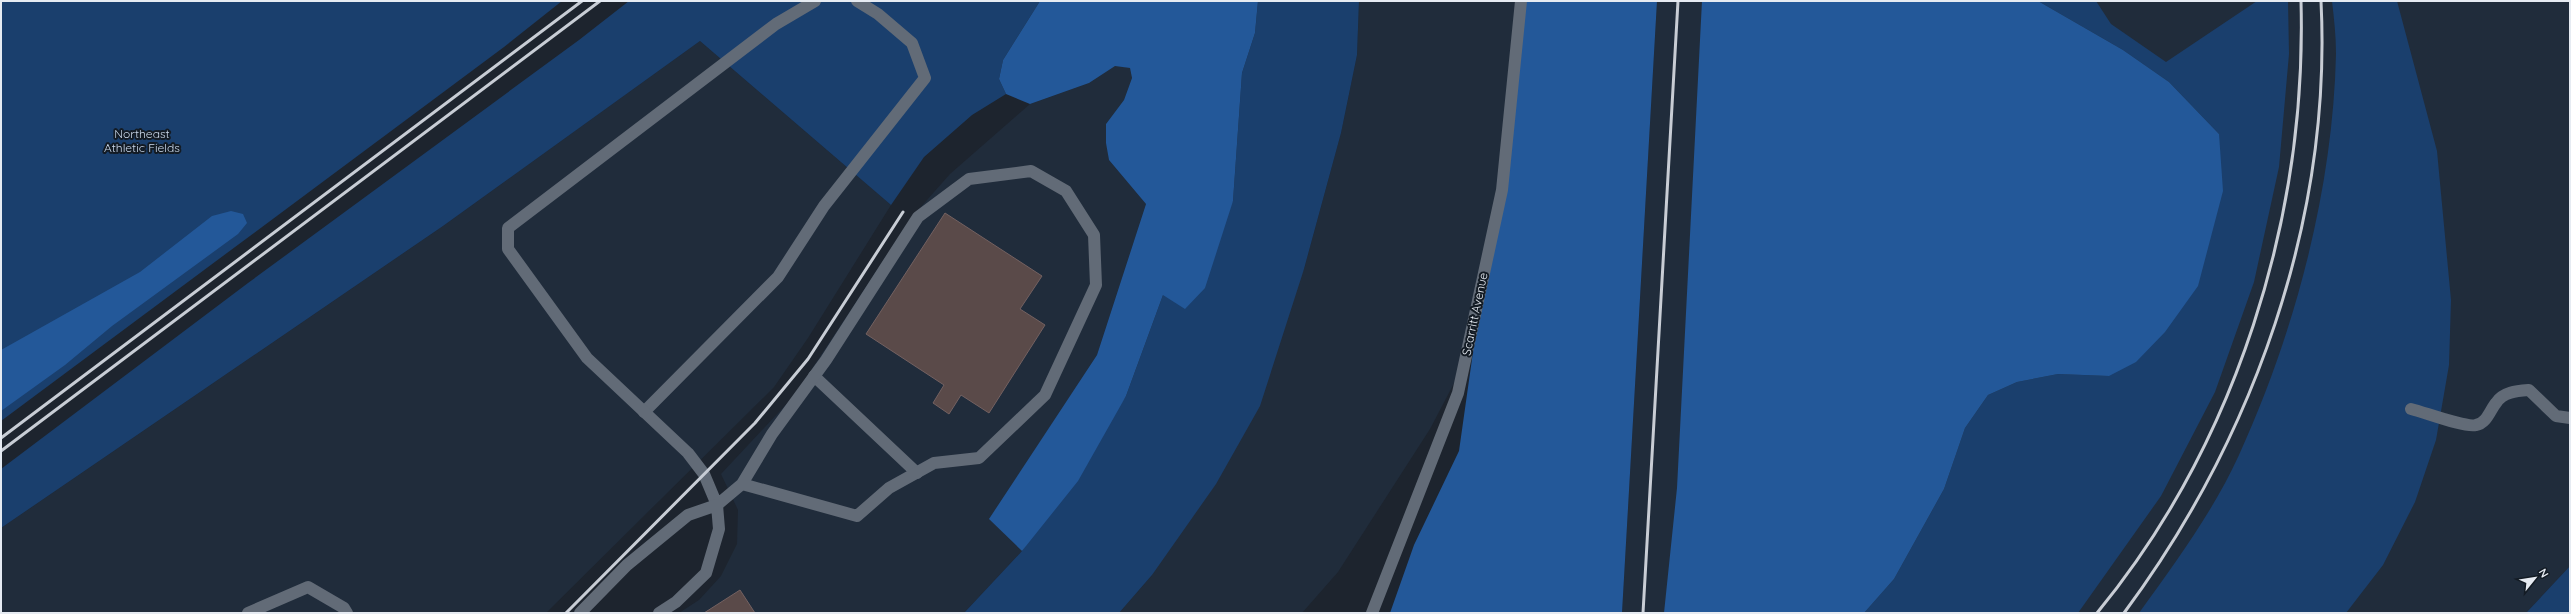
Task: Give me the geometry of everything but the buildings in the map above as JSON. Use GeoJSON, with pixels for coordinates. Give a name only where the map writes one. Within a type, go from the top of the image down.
{"type":"FeatureCollection","features":[{"type":"Feature","properties":{"kind":"lane"},"geometry":{"type":"LineString","coordinates":[[659,613],[676,602],[706,573],[719,529],[717,505],[704,474],[688,453],[587,358],[508,250],[508,228],[776,24],[815,1]]}},
{"type":"Feature","properties":{"kind":"lane"},"geometry":{"type":"LineString","coordinates":[[644,412],[778,277],[824,206],[925,78],[912,43],[878,14],[857,1]]}},
{"type":"Feature","properties":{"kind":"lane","name":"Scarritt Avenue"},"geometry":{"type":"LineString","coordinates":[[1372,613],[1458,393],[1502,190],[1521,1]]}},
{"type":"Feature","properties":{"kind":"lane"},"geometry":{"type":"LineString","coordinates":[[580,613],[627,565],[688,515],[717,505],[742,484],[772,434],[814,376],[918,217],[969,179],[1031,171],[1066,191],[1094,235],[1096,285],[1046,395],[979,458],[934,463],[889,488],[858,516],[742,484]]}},
{"type":"Feature","properties":{"kind":"lane"},"geometry":{"type":"LineString","coordinates":[[814,376],[917,473]]}},
{"type":"Feature","properties":{"kind":"lane"},"geometry":{"type":"LineString","coordinates":[[2411,409],[2462,425],[2477,425],[2489,416],[2496,402],[2507,393],[2529,390],[2556,416],[2570,418]]}},
{"type":"Feature","properties":{"kind":"lane"},"geometry":{"type":"LineString","coordinates":[[248,613],[308,587],[344,608],[347,613]]}},
{"type":"Feature","properties":{"kind":"shaded area"},"geometry":{"type":"Polygon","coordinates":[[[1040,1],[1258,1],[1255,33],[1242,73],[1233,201],[1205,288],[1185,309],[1163,295],[1126,396],[1078,481],[1022,551],[989,519],[1097,355],[1146,204],[1109,160],[1106,143],[1106,124],[1124,100],[1132,78],[1130,68],[1115,66],[1089,83],[1030,104],[1006,94],[999,79],[1003,60],[1040,1]]]}},
{"type":"Feature","properties":{"kind":"shaded area"},"geometry":{"type":"Polygon","coordinates":[[[1359,1],[1522,1],[1506,166],[1474,345],[1430,429],[1338,572],[1302,613],[1119,613],[1152,575],[1304,269],[1341,133],[1357,55],[1359,1]]]}},
{"type":"Feature","properties":{"kind":"shaded area"},"geometry":{"type":"Polygon","coordinates":[[[1522,1],[1657,1],[1622,613],[1390,613],[1414,545],[1459,451],[1474,345],[1506,166],[1522,1]]]}},
{"type":"Feature","properties":{"kind":"shaded area"},"geometry":{"type":"Polygon","coordinates":[[[1657,1],[2570,1],[2570,566],[2526,613],[1622,613],[1657,1]]]}},
{"type":"Feature","properties":{"kind":"shaded area"},"geometry":{"type":"Polygon","coordinates":[[[1702,1],[2038,1],[2123,50],[2169,82],[2219,134],[2223,191],[2198,286],[2165,332],[2136,362],[2109,376],[2058,374],[2017,382],[1988,395],[1965,428],[1944,489],[1894,579],[1864,613],[1664,613],[1677,488],[1702,1]]]}},
{"type":"Feature","properties":{"kind":"shaded area"},"geometry":{"type":"Polygon","coordinates":[[[700,41],[891,205],[808,338],[774,387],[546,613],[1,613],[1,528],[443,226],[700,41]]]}},
{"type":"Feature","properties":{"kind":"shaded area"},"geometry":{"type":"Polygon","coordinates":[[[1115,65],[1130,68],[1132,78],[1124,100],[1106,124],[1109,160],[1146,204],[1097,355],[990,519],[1022,551],[964,613],[679,613],[699,600],[721,576],[737,544],[738,510],[721,474],[794,396],[912,217],[950,174],[1030,104],[1089,83],[1115,65]]]}},
{"type":"Feature","properties":{"kind":"shaded area"},"geometry":{"type":"Polygon","coordinates":[[[231,211],[243,214],[247,223],[238,234],[112,326],[65,365],[1,411],[1,350],[140,272],[212,216],[231,211]]]}},
{"type":"Feature","properties":{"kind":"green space","name":"Northeast Athletic Fields"},"geometry":{"type":"Polygon","coordinates":[[[1,1],[562,1],[504,47],[1,421],[1,1]]]}},
{"type":"Feature","properties":{"kind":"green space"},"geometry":{"type":"Polygon","coordinates":[[[629,1],[1040,1],[1003,60],[999,79],[1006,94],[972,115],[924,157],[891,205],[700,41],[443,226],[1,528],[1,469],[248,283],[579,40],[629,1]]]}},
{"type":"Feature","properties":{"kind":"green space"},"geometry":{"type":"Polygon","coordinates":[[[1258,1],[1359,1],[1357,55],[1341,133],[1304,269],[1260,406],[1216,484],[1152,575],[1119,613],[964,613],[1022,551],[1126,396],[1163,295],[1233,201],[1242,73],[1255,33],[1258,1]]]}},
{"type":"Feature","properties":{"kind":"green space"},"geometry":{"type":"Polygon","coordinates":[[[2038,1],[2096,1],[2111,24],[2166,62],[2257,1],[2288,1],[2289,54],[2279,167],[2254,282],[2215,392],[2161,496],[2078,613],[1864,613],[1894,579],[1944,489],[1965,428],[1988,395],[2017,382],[2058,374],[2109,376],[2219,134],[2169,82],[2123,50],[2038,1]]]}},
{"type":"Feature","properties":{"kind":"green space"},"geometry":{"type":"Polygon","coordinates":[[[2332,1],[2397,1],[2437,151],[2451,300],[2449,365],[2436,440],[2415,502],[2383,565],[2346,613],[2139,613],[2193,537],[2229,476],[2259,408],[2294,310],[2319,208],[2327,156],[2333,105],[2336,54],[2332,1]]]}},
{"type":"Feature","properties":{"kind":"green space"},"geometry":{"type":"Polygon","coordinates":[[[2570,566],[2570,613],[2526,613],[2570,566]]]}},
{"type":"Feature","properties":{"kind":"railway"},"geometry":{"type":"LineString","coordinates":[[1,438],[582,1]]}},
{"type":"Feature","properties":{"kind":"railway"},"geometry":{"type":"LineString","coordinates":[[1,451],[600,1]]}},
{"type":"Feature","properties":{"kind":"railway"},"geometry":{"type":"LineString","coordinates":[[1643,613],[1678,1]]}},
{"type":"Feature","properties":{"kind":"railway"},"geometry":{"type":"LineString","coordinates":[[2097,613],[2146,547],[2188,477],[2224,402],[2253,325],[2276,245],[2291,164],[2300,83],[2301,1]]}},
{"type":"Feature","properties":{"kind":"railway"},"geometry":{"type":"LineString","coordinates":[[2124,613],[2170,546],[2211,475],[2246,401],[2275,324],[2298,245],[2313,165],[2321,83],[2321,1]]}},
{"type":"Feature","properties":{"kind":"railway"},"geometry":{"type":"LineString","coordinates":[[566,613],[755,423],[808,359],[903,212]]}}]}
